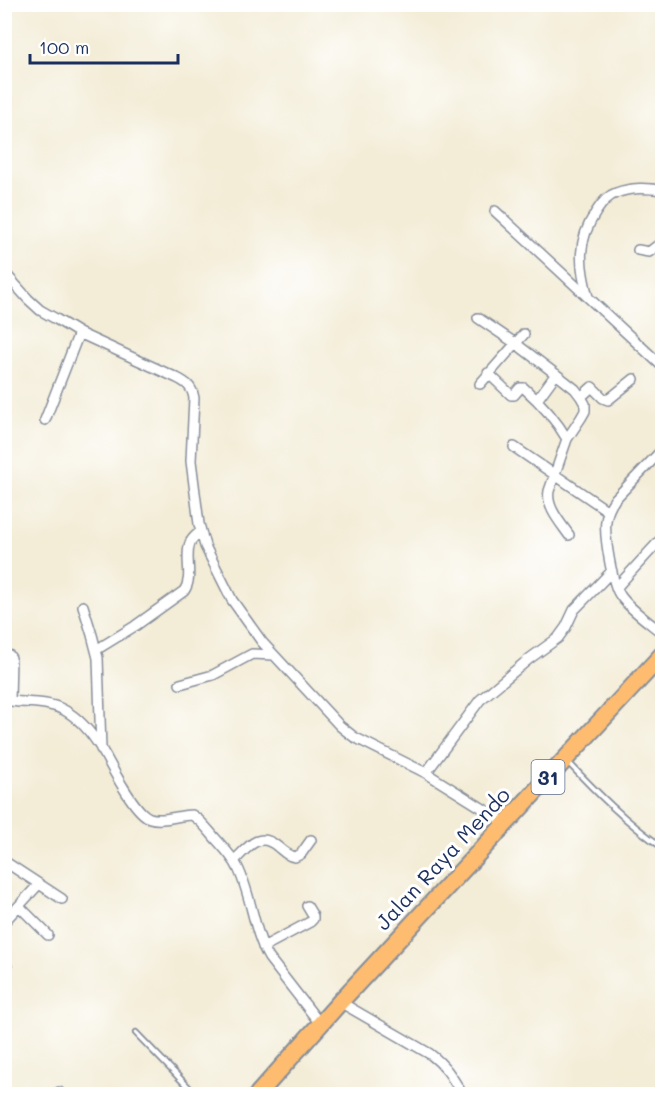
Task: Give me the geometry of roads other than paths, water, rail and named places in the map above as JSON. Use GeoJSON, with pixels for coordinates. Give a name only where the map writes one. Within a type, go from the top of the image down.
{"type":"FeatureCollection","features":[{"type":"Feature","properties":{"kind":"highway","name":"Jalan Raya Mendo"},"geometry":{"type":"LineString","coordinates":[[258,1095],[340,1002],[663,655]]}},
{"type":"Feature","properties":{"kind":"street"},"geometry":{"type":"LineString","coordinates":[[588,297],[581,267],[582,244],[589,224],[602,204],[615,193],[632,189],[663,190]]}},
{"type":"Feature","properties":{"kind":"street"},"geometry":{"type":"LineString","coordinates":[[495,211],[661,361]]}},
{"type":"Feature","properties":{"kind":"street"},"geometry":{"type":"LineString","coordinates":[[638,250],[649,252],[663,242]]}},
{"type":"Feature","properties":{"kind":"street"},"geometry":{"type":"LineString","coordinates":[[4,272],[40,310],[79,333],[184,381],[193,391],[191,461],[200,532],[232,600],[262,642],[340,726],[354,737],[426,773],[506,823]]}},
{"type":"Feature","properties":{"kind":"street"},"geometry":{"type":"LineString","coordinates":[[478,318],[575,389],[585,404],[585,411],[567,439],[548,498],[569,535]]}},
{"type":"Feature","properties":{"kind":"street"},"geometry":{"type":"LineString","coordinates":[[45,420],[79,333]]}},
{"type":"Feature","properties":{"kind":"street"},"geometry":{"type":"LineString","coordinates":[[480,384],[524,334]]}},
{"type":"Feature","properties":{"kind":"street"},"geometry":{"type":"LineString","coordinates":[[488,373],[511,395],[522,387],[553,417],[567,439]]}},
{"type":"Feature","properties":{"kind":"street"},"geometry":{"type":"LineString","coordinates":[[537,400],[556,374]]}},
{"type":"Feature","properties":{"kind":"street"},"geometry":{"type":"LineString","coordinates":[[581,397],[592,387],[608,400],[634,379]]}},
{"type":"Feature","properties":{"kind":"street"},"geometry":{"type":"LineString","coordinates":[[514,447],[608,511]]}},
{"type":"Feature","properties":{"kind":"street"},"geometry":{"type":"LineString","coordinates":[[663,450],[615,500],[608,511],[605,530],[612,571],[620,597],[663,633]]}},
{"type":"Feature","properties":{"kind":"street"},"geometry":{"type":"LineString","coordinates":[[96,650],[184,591],[188,583],[191,540],[200,532]]}},
{"type":"Feature","properties":{"kind":"street"},"geometry":{"type":"LineString","coordinates":[[616,588],[663,538]]}},
{"type":"Feature","properties":{"kind":"street"},"geometry":{"type":"LineString","coordinates":[[426,773],[480,700],[529,659],[558,639],[574,610],[612,571]]}},
{"type":"Feature","properties":{"kind":"street"},"geometry":{"type":"LineString","coordinates":[[82,606],[96,650],[99,669],[101,749]]}},
{"type":"Feature","properties":{"kind":"street"},"geometry":{"type":"LineString","coordinates":[[4,653],[11,658],[7,700],[52,705],[66,711],[78,721],[101,749],[136,806],[145,816],[156,819],[189,815],[199,821],[234,861],[247,891],[263,946],[273,964],[321,1025]]}},
{"type":"Feature","properties":{"kind":"street"},"geometry":{"type":"LineString","coordinates":[[180,684],[213,675],[252,654],[274,655]]}},
{"type":"Feature","properties":{"kind":"street"},"geometry":{"type":"LineString","coordinates":[[234,861],[253,843],[260,840],[267,840],[274,844],[289,857],[300,854],[311,840]]}},
{"type":"Feature","properties":{"kind":"street"},"geometry":{"type":"LineString","coordinates":[[4,861],[62,899]]}},
{"type":"Feature","properties":{"kind":"street"},"geometry":{"type":"LineString","coordinates":[[4,922],[39,884]]}},
{"type":"Feature","properties":{"kind":"street"},"geometry":{"type":"LineString","coordinates":[[263,946],[310,922],[313,919],[307,906]]}},
{"type":"Feature","properties":{"kind":"street"},"geometry":{"type":"LineString","coordinates":[[20,907],[48,936]]}},
{"type":"Feature","properties":{"kind":"street"},"geometry":{"type":"LineString","coordinates":[[340,1002],[440,1061],[448,1070],[462,1095]]}},
{"type":"Feature","properties":{"kind":"lane"},"geometry":{"type":"LineString","coordinates":[[565,759],[608,804],[636,829],[663,847]]}},
{"type":"Feature","properties":{"kind":"lane"},"geometry":{"type":"LineString","coordinates":[[136,1034],[195,1095]]}}]}
